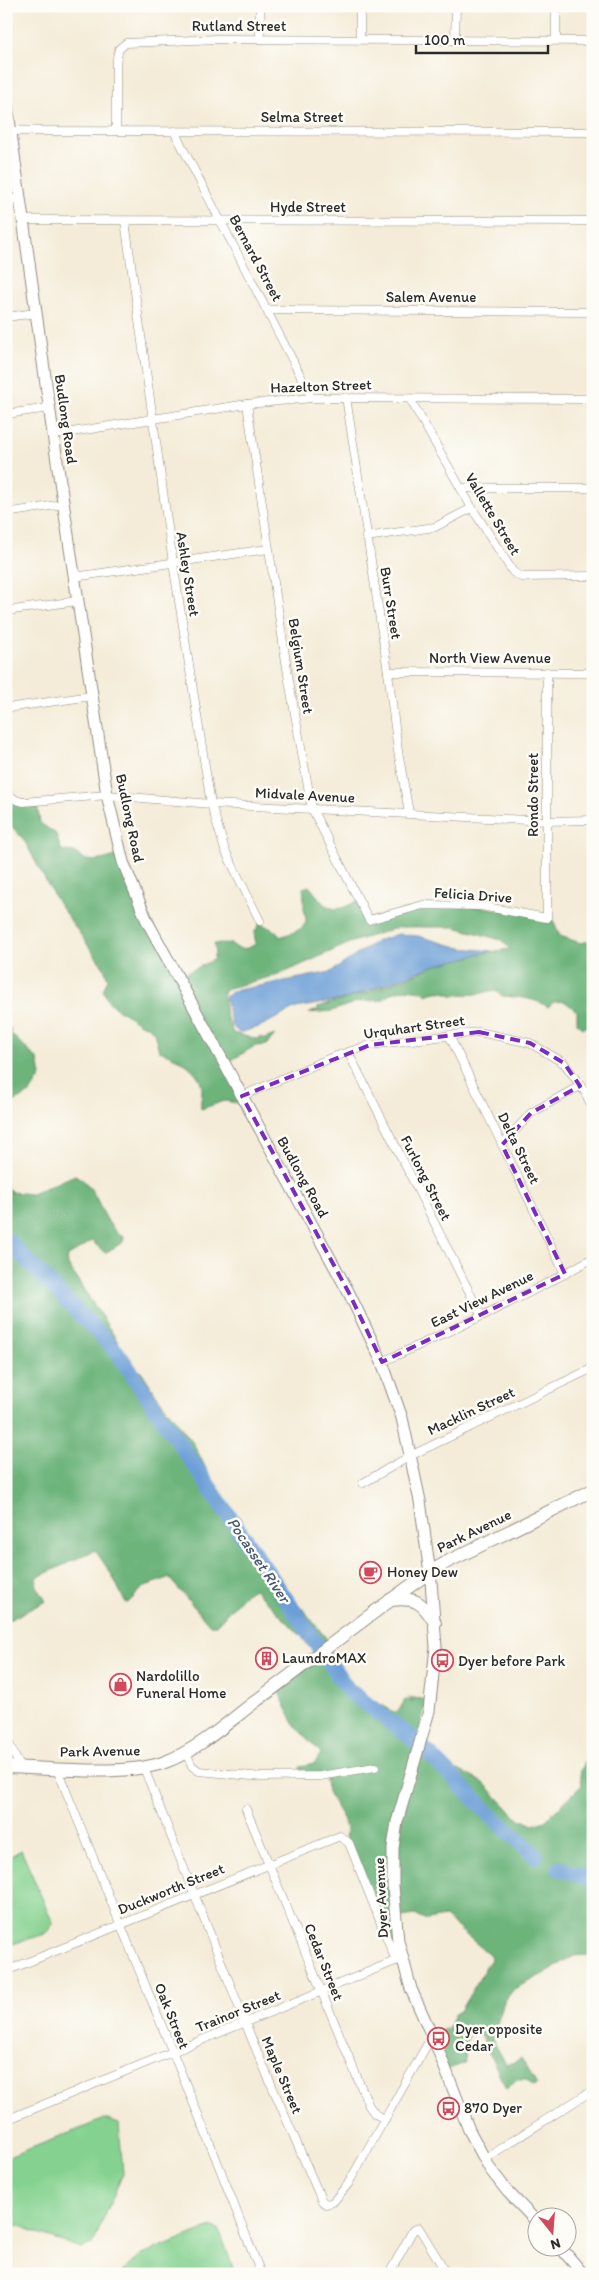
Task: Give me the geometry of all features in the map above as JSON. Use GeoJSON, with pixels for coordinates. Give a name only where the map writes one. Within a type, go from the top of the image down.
{"type":"FeatureCollection","features":[{"type":"Feature","properties":{"kind":"main road","name":"Budlong Road"},"geometry":{"type":"LineString","coordinates":[[7,104],[77,601],[107,795],[118,848],[140,908],[349,1293],[382,1362],[402,1418],[412,1455],[430,1572]]}},
{"type":"Feature","properties":{"kind":"main road","name":"Park Avenue"},"geometry":{"type":"LineString","coordinates":[[6,1767],[57,1769],[144,1768],[165,1762],[186,1752],[430,1572],[449,1560],[593,1490]]}},
{"type":"Feature","properties":{"kind":"main road","name":"Dyer Avenue"},"geometry":{"type":"LineString","coordinates":[[430,1572],[435,1623],[435,1667],[424,1728],[409,1774],[397,1822],[393,1848],[393,1905],[399,1960],[432,2036],[467,2125],[484,2159],[508,2192],[526,2211]]}},
{"type":"Feature","properties":{"kind":"main road"},"geometry":{"type":"LineString","coordinates":[[390,1600],[405,1598],[418,1602],[427,1609],[435,1623]]}},
{"type":"Feature","properties":{"kind":"main road"},"geometry":{"type":"LineString","coordinates":[[569,2258],[583,2274]]}},
{"type":"Feature","properties":{"kind":"street"},"geometry":{"type":"LineString","coordinates":[[260,6],[260,39]]}},
{"type":"Feature","properties":{"kind":"street"},"geometry":{"type":"LineString","coordinates":[[360,6],[360,40]]}},
{"type":"Feature","properties":{"kind":"street"},"geometry":{"type":"LineString","coordinates":[[455,38],[456,6]]}},
{"type":"Feature","properties":{"kind":"street"},"geometry":{"type":"LineString","coordinates":[[556,6],[556,40]]}},
{"type":"Feature","properties":{"kind":"street","name":"Rutland Street"},"geometry":{"type":"LineString","coordinates":[[116,131],[116,62],[119,49],[126,43],[150,40],[455,38],[593,41]]}},
{"type":"Feature","properties":{"kind":"street","name":"Selma Street"},"geometry":{"type":"LineString","coordinates":[[10,130],[593,132]]}},
{"type":"Feature","properties":{"kind":"street","name":"Bernard Street"},"geometry":{"type":"LineString","coordinates":[[174,131],[312,398]]}},
{"type":"Feature","properties":{"kind":"street"},"geometry":{"type":"LineString","coordinates":[[6,200],[21,198]]}},
{"type":"Feature","properties":{"kind":"street","name":"Hyde Street"},"geometry":{"type":"LineString","coordinates":[[23,220],[593,222]]}},
{"type":"Feature","properties":{"kind":"street","name":"Ashley Street"},"geometry":{"type":"LineString","coordinates":[[125,221],[172,563],[211,804],[225,850],[260,921]]}},
{"type":"Feature","properties":{"kind":"street","name":"Salem Avenue"},"geometry":{"type":"LineString","coordinates":[[268,310],[593,312]]}},
{"type":"Feature","properties":{"kind":"street"},"geometry":{"type":"LineString","coordinates":[[6,317],[36,313]]}},
{"type":"Feature","properties":{"kind":"street","name":"Burr Street"},"geometry":{"type":"LineString","coordinates":[[346,397],[388,672],[398,751],[409,813]]}},
{"type":"Feature","properties":{"kind":"street","name":"Hazelton Street"},"geometry":{"type":"LineString","coordinates":[[53,435],[247,404],[312,398],[593,399]]}},
{"type":"Feature","properties":{"kind":"street","name":"Vallette Street"},"geometry":{"type":"LineString","coordinates":[[410,399],[506,564],[521,577],[593,576]]}},
{"type":"Feature","properties":{"kind":"street","name":"Belgium Street"},"geometry":{"type":"LineString","coordinates":[[247,404],[268,549],[312,809],[369,920]]}},
{"type":"Feature","properties":{"kind":"street"},"geometry":{"type":"LineString","coordinates":[[6,414],[50,408]]}},
{"type":"Feature","properties":{"kind":"street"},"geometry":{"type":"LineString","coordinates":[[461,488],[593,488]]}},
{"type":"Feature","properties":{"kind":"street"},"geometry":{"type":"LineString","coordinates":[[6,513],[63,504]]}},
{"type":"Feature","properties":{"kind":"street"},"geometry":{"type":"LineString","coordinates":[[366,537],[435,527],[472,508]]}},
{"type":"Feature","properties":{"kind":"street"},"geometry":{"type":"LineString","coordinates":[[74,577],[268,549]]}},
{"type":"Feature","properties":{"kind":"street"},"geometry":{"type":"LineString","coordinates":[[6,611],[77,601]]}},
{"type":"Feature","properties":{"kind":"street","name":"North View Avenue"},"geometry":{"type":"LineString","coordinates":[[388,672],[593,673]]}},
{"type":"Feature","properties":{"kind":"street","name":"Rondo Street"},"geometry":{"type":"LineString","coordinates":[[547,672],[547,918]]}},
{"type":"Feature","properties":{"kind":"street"},"geometry":{"type":"LineString","coordinates":[[6,708],[92,696]]}},
{"type":"Feature","properties":{"kind":"street","name":"Midvale Avenue"},"geometry":{"type":"LineString","coordinates":[[6,793],[16,800],[34,801],[107,795],[211,804],[547,821],[593,820]]}},
{"type":"Feature","properties":{"kind":"street","name":"Felicia Drive"},"geometry":{"type":"LineString","coordinates":[[369,920],[423,905],[481,906],[547,918]]}},
{"type":"Feature","properties":{"kind":"street","name":"Urquhart Street"},"geometry":{"type":"LineString","coordinates":[[242,1096],[348,1052],[370,1046],[479,1032],[530,1043],[564,1063],[593,1109]]}},
{"type":"Feature","properties":{"kind":"street","name":"Delta Street"},"geometry":{"type":"LineString","coordinates":[[448,1035],[565,1274]]}},
{"type":"Feature","properties":{"kind":"street","name":"Furlong Street"},"geometry":{"type":"LineString","coordinates":[[348,1052],[481,1315]]}},
{"type":"Feature","properties":{"kind":"street"},"geometry":{"type":"LineString","coordinates":[[502,1145],[531,1113],[580,1086]]}},
{"type":"Feature","properties":{"kind":"street","name":"East View Avenue"},"geometry":{"type":"LineString","coordinates":[[382,1362],[565,1274],[593,1258]]}},
{"type":"Feature","properties":{"kind":"street","name":"Macklin Street"},"geometry":{"type":"LineString","coordinates":[[362,1483],[412,1455],[593,1368]]}},
{"type":"Feature","properties":{"kind":"street"},"geometry":{"type":"LineString","coordinates":[[6,1737],[20,1767]]}},
{"type":"Feature","properties":{"kind":"street"},"geometry":{"type":"LineString","coordinates":[[186,1752],[192,1766],[200,1771],[262,1777],[320,1776],[375,1768]]}},
{"type":"Feature","properties":{"kind":"street","name":"Maple Street"},"geometry":{"type":"LineString","coordinates":[[144,1768],[246,2023],[308,2170],[322,2201],[326,2204],[333,2202],[348,2184],[432,2036]]}},
{"type":"Feature","properties":{"kind":"street","name":"Oak Street"},"geometry":{"type":"LineString","coordinates":[[57,1769],[261,2274]]}},
{"type":"Feature","properties":{"kind":"street","name":"Cedar Street"},"geometry":{"type":"LineString","coordinates":[[246,1809],[369,2106],[375,2114],[385,2119]]}},
{"type":"Feature","properties":{"kind":"street","name":"Duckworth Street"},"geometry":{"type":"LineString","coordinates":[[6,1971],[340,1836],[346,1838],[399,1960]]}},
{"type":"Feature","properties":{"kind":"street","name":"Trainor Street"},"geometry":{"type":"LineString","coordinates":[[6,2120],[399,1960]]}},
{"type":"Feature","properties":{"kind":"street"},"geometry":{"type":"LineString","coordinates":[[484,2159],[593,2090]]}},
{"type":"Feature","properties":{"kind":"street"},"geometry":{"type":"LineString","coordinates":[[389,2274],[413,2230],[419,2228],[447,2274]]}},
{"type":"Feature","properties":{"kind":"highlighted area"},"geometry":{"type":"Polygon","coordinates":[[[479,1032],[530,1043],[564,1063],[580,1086],[531,1113],[502,1145],[565,1274],[382,1362],[349,1293],[242,1096],[370,1045],[479,1032]]]}},
{"type":"Feature","properties":{"kind":"green space"},"geometry":{"type":"Polygon","coordinates":[[[13,800],[37,803],[40,823],[56,834],[63,851],[75,852],[85,859],[96,861],[119,855],[178,977],[213,960],[214,944],[231,943],[237,948],[243,949],[256,944],[254,933],[260,923],[277,932],[280,937],[303,927],[306,920],[303,888],[309,886],[320,900],[335,909],[348,906],[357,901],[368,919],[427,905],[482,907],[549,917],[553,920],[560,936],[581,943],[593,940],[593,1025],[583,1028],[577,1024],[577,1011],[564,1001],[554,1002],[548,1007],[532,1000],[502,996],[496,991],[454,996],[440,992],[427,995],[422,991],[406,989],[391,993],[383,1000],[357,1002],[332,1011],[309,1013],[318,1010],[318,1007],[366,993],[416,974],[448,958],[510,949],[501,940],[455,927],[399,927],[352,942],[281,974],[229,988],[223,992],[226,1015],[233,1033],[256,1039],[263,1037],[264,1039],[275,1035],[266,1045],[255,1046],[225,1064],[245,1104],[224,1101],[201,1109],[202,1089],[197,1075],[186,1064],[159,1051],[154,1032],[148,1026],[141,1024],[117,1009],[108,1000],[103,990],[108,979],[104,968],[56,900],[24,840],[6,820],[6,807],[13,800]]]}},
{"type":"Feature","properties":{"kind":"green space"},"geometry":{"type":"Polygon","coordinates":[[[10,1028],[11,1034],[38,1060],[41,1076],[30,1093],[6,1106],[6,1029],[10,1028]]]}},
{"type":"Feature","properties":{"kind":"green space"},"geometry":{"type":"Polygon","coordinates":[[[75,1175],[90,1188],[109,1224],[124,1237],[123,1242],[105,1253],[92,1241],[67,1257],[68,1265],[135,1368],[142,1372],[157,1396],[193,1443],[221,1498],[257,1552],[330,1643],[326,1647],[340,1666],[336,1674],[339,1685],[346,1685],[394,1712],[398,1712],[405,1700],[414,1701],[408,1697],[427,1700],[413,1755],[434,1761],[446,1770],[460,1771],[484,1783],[516,1817],[533,1825],[545,1821],[582,1785],[580,1770],[583,1767],[593,1740],[593,1959],[587,1955],[572,1956],[553,1969],[514,1989],[504,2002],[492,2039],[506,2064],[513,2063],[521,2058],[537,2084],[533,2086],[527,2079],[519,2079],[506,2088],[481,2036],[473,2032],[467,2038],[464,2050],[465,2063],[446,2070],[432,2035],[449,2027],[454,2014],[460,2011],[491,1959],[490,1955],[445,1917],[427,1920],[415,1915],[396,1918],[401,1961],[345,1838],[344,1822],[329,1795],[325,1777],[300,1774],[300,1766],[315,1763],[321,1753],[295,1726],[277,1688],[313,1652],[302,1637],[254,1589],[243,1596],[216,1625],[210,1625],[169,1578],[145,1586],[128,1603],[125,1602],[112,1575],[95,1550],[36,1578],[37,1586],[46,1601],[7,1621],[6,1186],[12,1192],[31,1194],[75,1175]]]}},
{"type":"Feature","properties":{"kind":"green space"},"geometry":{"type":"Polygon","coordinates":[[[21,1850],[53,1923],[48,1933],[6,1946],[6,1859],[21,1850]]]}},
{"type":"Feature","properties":{"kind":"green space"},"geometry":{"type":"Polygon","coordinates":[[[105,2119],[119,2124],[123,2173],[93,2244],[80,2248],[6,2221],[6,2158],[105,2119]]]}},
{"type":"Feature","properties":{"kind":"green space"},"geometry":{"type":"Polygon","coordinates":[[[212,2227],[220,2231],[235,2274],[120,2274],[142,2255],[212,2227]]]}},
{"type":"Feature","properties":{"kind":"water"},"geometry":{"type":"Polygon","coordinates":[[[398,934],[418,936],[461,948],[492,951],[433,966],[346,999],[296,1008],[259,1027],[239,1033],[232,1026],[225,997],[233,991],[331,972],[377,941],[398,934]]]}},
{"type":"Feature","properties":{"kind":"waterway","name":"Pocasset River"},"geometry":{"type":"LineString","coordinates":[[6,1239],[117,1352],[348,1690],[418,1743],[497,1821],[536,1856]]}},
{"type":"Feature","properties":{"kind":"waterway","name":"Pocasset River"},"geometry":{"type":"LineString","coordinates":[[559,1868],[593,1880]]}},
{"type":"Feature","properties":{"kind":"place","name":"Honey Dew"},"geometry":{"type":"Point","coordinates":[371,1572]}},
{"type":"Feature","properties":{"kind":"place","name":"LaundroMAX"},"geometry":{"type":"Point","coordinates":[266,1658]}},
{"type":"Feature","properties":{"kind":"place","name":"Dyer before Park"},"geometry":{"type":"Point","coordinates":[442,1661]}},
{"type":"Feature","properties":{"kind":"place","name":"Nardolillo Funeral Home"},"geometry":{"type":"Point","coordinates":[120,1685]}},
{"type":"Feature","properties":{"kind":"place","name":"Dyer opposite Cedar"},"geometry":{"type":"Point","coordinates":[439,2038]}},
{"type":"Feature","properties":{"kind":"place","name":"870 Dyer"},"geometry":{"type":"Point","coordinates":[448,2108]}}]}
